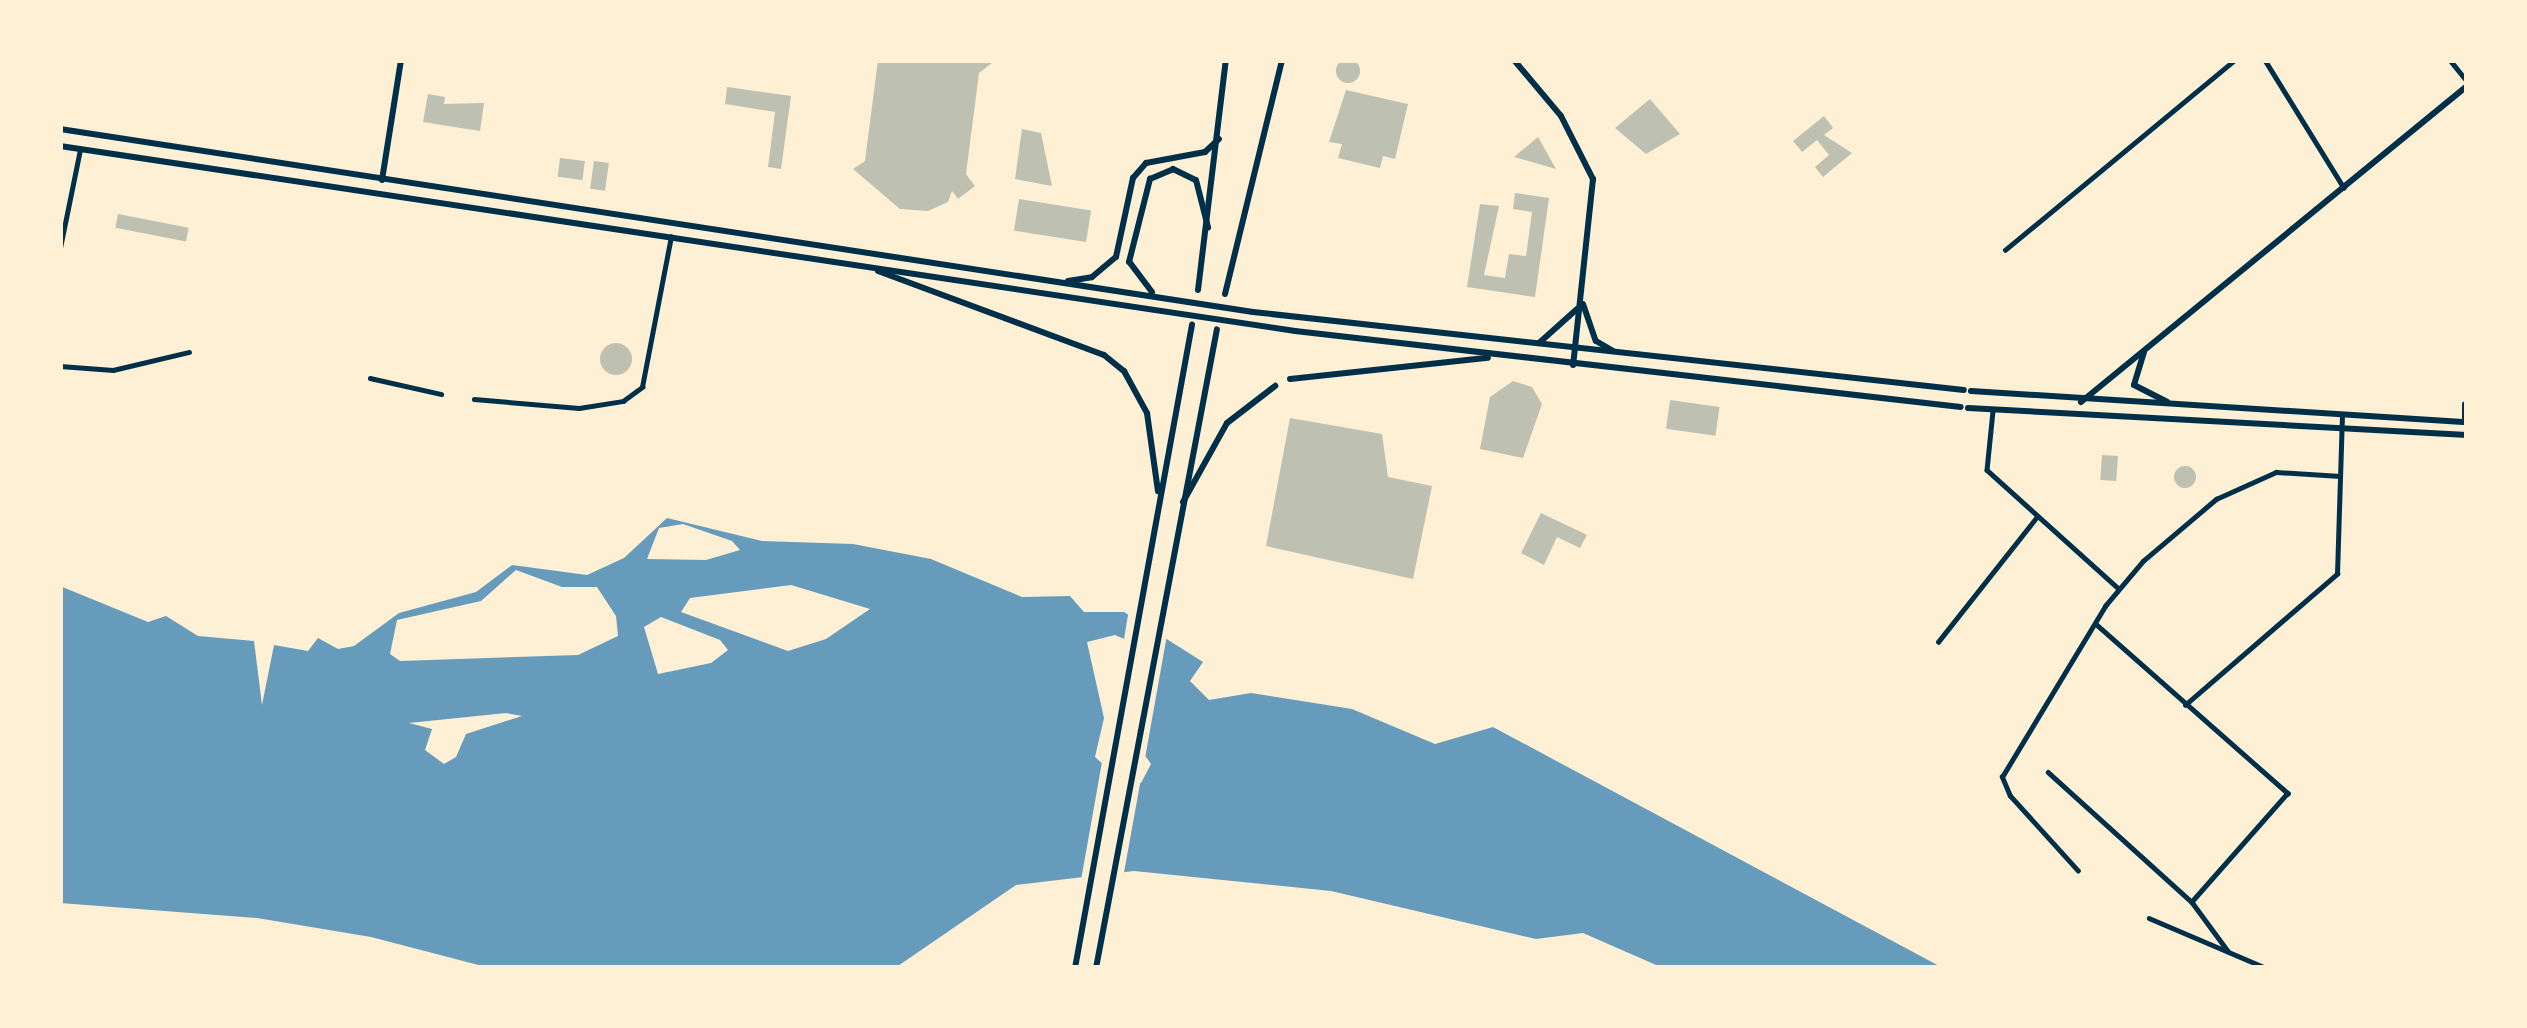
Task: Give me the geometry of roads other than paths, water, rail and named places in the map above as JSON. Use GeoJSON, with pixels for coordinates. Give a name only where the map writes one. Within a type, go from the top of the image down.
{"type":"FeatureCollection","features":[{"type":"Feature","properties":{"kind":"main road"},"geometry":{"type":"LineString","coordinates":[[384,197],[382,180],[401,60]]}},
{"type":"Feature","properties":{"kind":"main road"},"geometry":{"type":"LineString","coordinates":[[1198,290],[1226,60]]}},
{"type":"Feature","properties":{"kind":"main road"},"geometry":{"type":"LineString","coordinates":[[1225,294],[1282,60]]}},
{"type":"Feature","properties":{"kind":"main road"},"geometry":{"type":"LineString","coordinates":[[1514,60],[1561,116],[1593,179],[1573,365]]}},
{"type":"Feature","properties":{"kind":"main road"},"geometry":{"type":"LineString","coordinates":[[2079,417],[2080,402],[2467,84]]}},
{"type":"Feature","properties":{"kind":"main road"},"geometry":{"type":"LineString","coordinates":[[60,130],[1252,312],[2080,402],[2465,422]]}},
{"type":"Feature","properties":{"kind":"main road"},"geometry":{"type":"LineString","coordinates":[[1059,282],[1092,277],[1116,257],[1133,178],[1146,163],[1205,152],[1219,139]]}},
{"type":"Feature","properties":{"kind":"main road"},"geometry":{"type":"LineString","coordinates":[[60,146],[384,197],[1497,356],[1993,411],[2467,435]]}},
{"type":"Feature","properties":{"kind":"main road"},"geometry":{"type":"LineString","coordinates":[[1160,297],[1138,284],[1129,262],[1150,179],[1173,170],[1196,180],[1208,227]]}},
{"type":"Feature","properties":{"kind":"main road"},"geometry":{"type":"LineString","coordinates":[[868,267],[1074,340],[1124,371],[1154,433],[1157,512]]}},
{"type":"Feature","properties":{"kind":"main road"},"geometry":{"type":"LineString","coordinates":[[1538,344],[1562,330],[1582,301]]}},
{"type":"Feature","properties":{"kind":"main road"},"geometry":{"type":"LineString","coordinates":[[1582,301],[1596,340],[1621,354]]}},
{"type":"Feature","properties":{"kind":"main road"},"geometry":{"type":"LineString","coordinates":[[1075,968],[1192,325]]}},
{"type":"Feature","properties":{"kind":"main road"},"geometry":{"type":"LineString","coordinates":[[1096,968],[1217,328]]}},
{"type":"Feature","properties":{"kind":"main road"},"geometry":{"type":"LineString","coordinates":[[2144,352],[2132,375],[2139,392],[2194,407]]}},
{"type":"Feature","properties":{"kind":"main road"},"geometry":{"type":"LineString","coordinates":[[1290,380],[1497,356]]}},
{"type":"Feature","properties":{"kind":"main road"},"geometry":{"type":"LineString","coordinates":[[1178,516],[1208,448],[1246,403],[1275,386]]}},
{"type":"Feature","properties":{"kind":"street"},"geometry":{"type":"LineString","coordinates":[[2005,250],[2235,60]]}},
{"type":"Feature","properties":{"kind":"street"},"geometry":{"type":"LineString","coordinates":[[2265,60],[2344,188]]}},
{"type":"Feature","properties":{"kind":"street"},"geometry":{"type":"LineString","coordinates":[[2450,60],[2467,84]]}},
{"type":"Feature","properties":{"kind":"street"},"geometry":{"type":"LineString","coordinates":[[60,248],[80,150]]}},
{"type":"Feature","properties":{"kind":"street"},"geometry":{"type":"LineString","coordinates":[[474,399],[578,408],[623,401],[642,387],[671,237]]}},
{"type":"Feature","properties":{"kind":"street"},"geometry":{"type":"LineString","coordinates":[[60,366],[113,370],[189,352]]}},
{"type":"Feature","properties":{"kind":"street"},"geometry":{"type":"LineString","coordinates":[[370,379],[441,394]]}},
{"type":"Feature","properties":{"kind":"street"},"geometry":{"type":"LineString","coordinates":[[2464,404],[2465,422]]}},
{"type":"Feature","properties":{"kind":"street"},"geometry":{"type":"LineString","coordinates":[[1993,411],[1983,463],[2035,519],[2117,587]]}},
{"type":"Feature","properties":{"kind":"street"},"geometry":{"type":"LineString","coordinates":[[2185,705],[2337,574],[2342,418]]}},
{"type":"Feature","properties":{"kind":"street"},"geometry":{"type":"LineString","coordinates":[[2078,872],[2010,796],[2002,777],[2117,587],[2204,509],[2242,486],[2276,472],[2339,476]]}},
{"type":"Feature","properties":{"kind":"street"},"geometry":{"type":"LineString","coordinates":[[1938,642],[2035,519]]}},
{"type":"Feature","properties":{"kind":"street"},"geometry":{"type":"LineString","coordinates":[[2096,624],[2288,793],[2192,902]]}},
{"type":"Feature","properties":{"kind":"street"},"geometry":{"type":"LineString","coordinates":[[2048,772],[2192,902],[2228,951]]}},
{"type":"Feature","properties":{"kind":"street"},"geometry":{"type":"LineString","coordinates":[[2149,918],[2266,968]]}},
{"type":"Feature","properties":{"kind":"water"},"geometry":{"type":"Polygon","coordinates":[[[667,518],[762,541],[853,544],[931,559],[1022,597],[1070,596],[1084,612],[1124,612],[1203,662],[1190,681],[1209,700],[1251,693],[1352,709],[1435,744],[1493,727],[1943,968],[1663,968],[1583,933],[1536,939],[1331,891],[1134,871],[1016,885],[895,968],[490,968],[371,937],[257,918],[60,903],[60,586],[148,622],[166,616],[198,636],[254,641],[262,705],[274,645],[308,651],[318,638],[338,649],[354,646],[399,613],[476,592],[512,565],[587,575],[624,558],[667,518]],[[683,524],[659,528],[647,559],[706,560],[740,550],[732,541],[683,524]],[[516,570],[481,601],[397,620],[390,654],[400,661],[578,655],[618,636],[616,616],[597,587],[562,587],[516,570]],[[791,585],[690,598],[681,612],[788,651],[826,639],[870,609],[791,585]],[[661,617],[644,627],[658,674],[711,663],[728,650],[720,640],[661,617]],[[1115,635],[1087,642],[1104,718],[1095,757],[1125,784],[1141,783],[1151,764],[1141,750],[1152,675],[1140,646],[1115,635]],[[506,713],[409,723],[432,729],[425,750],[444,764],[456,757],[466,734],[522,716],[506,713]]]}}]}
